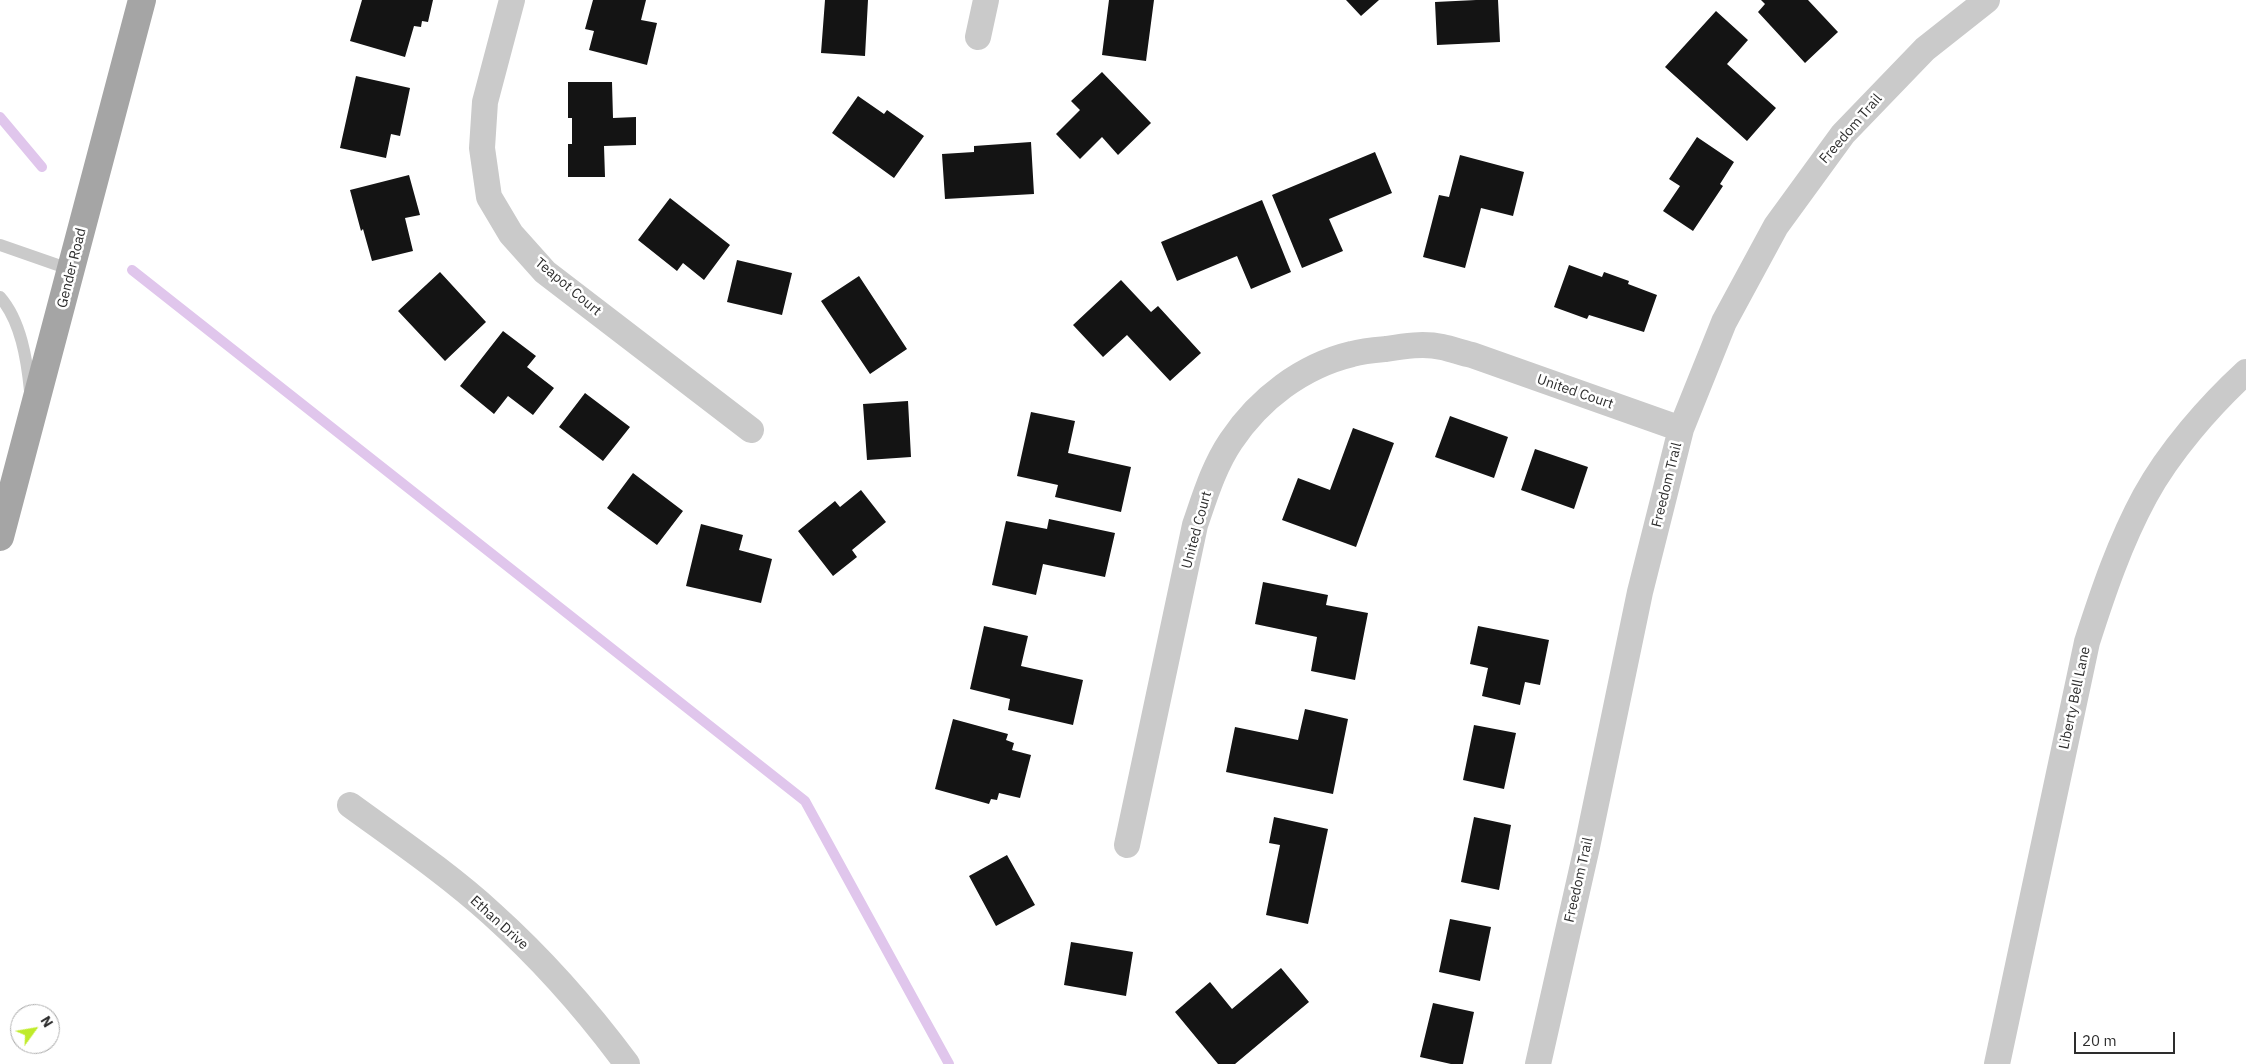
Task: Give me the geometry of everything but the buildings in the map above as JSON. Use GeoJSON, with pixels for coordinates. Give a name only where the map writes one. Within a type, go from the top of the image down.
{"type":"FeatureCollection","features":[{"type":"Feature","properties":{"kind":"main road","name":"Gender Road"},"geometry":{"type":"LineString","coordinates":[[0,536],[142,0]]}},
{"type":"Feature","properties":{"kind":"street","name":"Teapot Court"},"geometry":{"type":"LineString","coordinates":[[512,0],[485,102],[482,148],[490,197],[510,234],[545,272],[751,430]]}},
{"type":"Feature","properties":{"kind":"street"},"geometry":{"type":"LineString","coordinates":[[978,37],[986,0]]}},
{"type":"Feature","properties":{"kind":"street","name":"Freedom Trail"},"geometry":{"type":"LineString","coordinates":[[1538,1064],[1587,847],[1640,592],[1681,429],[1724,322],[1776,226],[1843,134],[1924,49],[1987,0]]}},
{"type":"Feature","properties":{"kind":"street","name":"United Court"},"geometry":{"type":"LineString","coordinates":[[1127,845],[1195,525],[1206,492],[1230,442],[1249,417],[1271,395],[1296,377],[1323,364],[1351,354],[1410,345],[1441,347],[1472,355],[1681,429]]}},
{"type":"Feature","properties":{"kind":"street","name":"Liberty Bell Lane"},"geometry":{"type":"LineString","coordinates":[[1997,1064],[2087,642],[2107,580],[2133,520],[2159,474],[2216,399],[2246,372]]}},
{"type":"Feature","properties":{"kind":"street","name":"Ethan Drive"},"geometry":{"type":"LineString","coordinates":[[350,805],[427,861],[491,913],[547,968],[598,1025],[627,1064]]}},
{"type":"Feature","properties":{"kind":"lane"},"geometry":{"type":"LineString","coordinates":[[0,245],[72,270]]}},
{"type":"Feature","properties":{"kind":"lane"},"geometry":{"type":"LineString","coordinates":[[0,297],[6,305],[18,332],[28,368],[33,413]]}},
{"type":"Feature","properties":{"kind":"waterway"},"geometry":{"type":"LineString","coordinates":[[0,117],[42,167]]}},
{"type":"Feature","properties":{"kind":"waterway"},"geometry":{"type":"LineString","coordinates":[[132,270],[805,801],[949,1064]]}}]}
